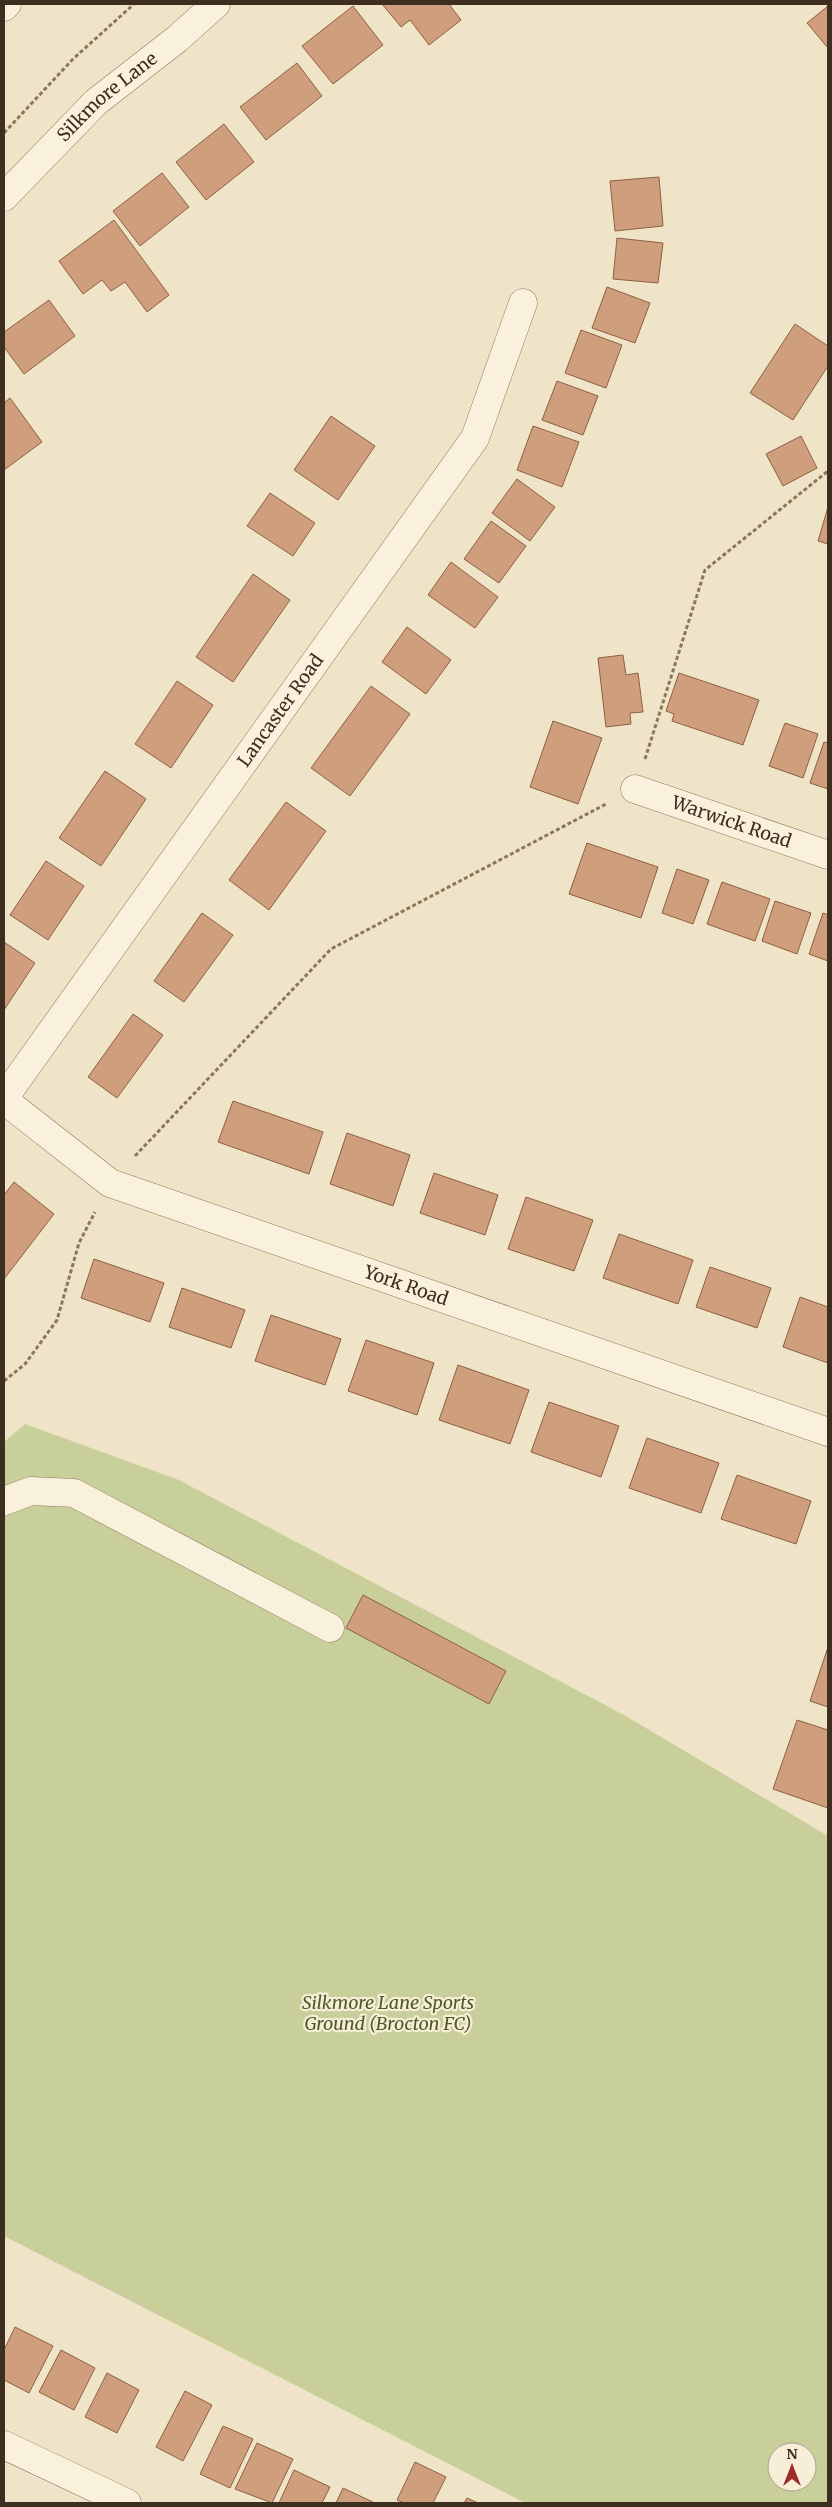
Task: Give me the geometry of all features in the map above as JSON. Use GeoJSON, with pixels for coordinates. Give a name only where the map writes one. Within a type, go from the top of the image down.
{"type":"FeatureCollection","features":[{"type":"Feature","properties":{"kind":"street"},"geometry":{"type":"LineString","coordinates":[[4,8],[7,4]]}},
{"type":"Feature","properties":{"kind":"street","name":"Silkmore Lane"},"geometry":{"type":"LineString","coordinates":[[4,197],[96,102],[177,39],[216,4]]}},
{"type":"Feature","properties":{"kind":"street","name":"Lancaster Road"},"geometry":{"type":"LineString","coordinates":[[4,1099],[475,438],[523,303]]}},
{"type":"Feature","properties":{"kind":"street","name":"Warwick Road"},"geometry":{"type":"LineString","coordinates":[[635,789],[828,855]]}},
{"type":"Feature","properties":{"kind":"street","name":"York Road"},"geometry":{"type":"LineString","coordinates":[[4,1099],[110,1183],[828,1432]]}},
{"type":"Feature","properties":{"kind":"street"},"geometry":{"type":"LineString","coordinates":[[4,1501],[31,1491],[74,1494],[330,1628]]}},
{"type":"Feature","properties":{"kind":"street"},"geometry":{"type":"LineString","coordinates":[[4,2446],[94,2496],[127,2503]]}},
{"type":"Feature","properties":{"kind":"path"},"geometry":{"type":"LineString","coordinates":[[4,133],[73,59],[134,4]]}},
{"type":"Feature","properties":{"kind":"path"},"geometry":{"type":"LineString","coordinates":[[4,1381],[25,1364],[57,1320],[79,1243],[110,1183],[332,949],[635,789],[705,570],[828,471]]}},
{"type":"Feature","properties":{"kind":"green space","name":"Silkmore Lane Sports Ground (Brocton FC)"},"geometry":{"type":"Polygon","coordinates":[[[25,1424],[179,1480],[624,1715],[828,1836],[828,2503],[525,2503],[4,2236],[4,1442],[25,1424]]]}},
{"type":"Feature","properties":{"kind":"building"},"geometry":{"type":"Polygon","coordinates":[[[382,4],[449,4],[461,20],[429,45],[410,20],[401,27],[382,4]]]}},
{"type":"Feature","properties":{"kind":"building"},"geometry":{"type":"Polygon","coordinates":[[[353,6],[383,45],[333,84],[302,46],[353,6]]]}},
{"type":"Feature","properties":{"kind":"building"},"geometry":{"type":"Polygon","coordinates":[[[828,6],[828,48],[807,23],[828,6]]]}},
{"type":"Feature","properties":{"kind":"building"},"geometry":{"type":"Polygon","coordinates":[[[297,63],[322,96],[266,140],[240,107],[297,63]]]}},
{"type":"Feature","properties":{"kind":"building"},"geometry":{"type":"Polygon","coordinates":[[[224,124],[254,162],[206,200],[176,162],[224,124]]]}},
{"type":"Feature","properties":{"kind":"building"},"geometry":{"type":"Polygon","coordinates":[[[162,173],[189,207],[140,246],[113,211],[162,173]]]}},
{"type":"Feature","properties":{"kind":"building"},"geometry":{"type":"Polygon","coordinates":[[[659,177],[663,226],[615,231],[610,181],[659,177]]]}},
{"type":"Feature","properties":{"kind":"building"},"geometry":{"type":"Polygon","coordinates":[[[114,220],[169,295],[147,312],[125,282],[111,291],[102,280],[83,294],[59,261],[114,220]]]}},
{"type":"Feature","properties":{"kind":"building"},"geometry":{"type":"Polygon","coordinates":[[[617,238],[663,243],[658,283],[613,279],[617,238]]]}},
{"type":"Feature","properties":{"kind":"building"},"geometry":{"type":"Polygon","coordinates":[[[607,287],[650,303],[635,343],[592,328],[607,287]]]}},
{"type":"Feature","properties":{"kind":"building"},"geometry":{"type":"Polygon","coordinates":[[[49,300],[75,336],[24,374],[4,347],[4,332],[49,300]]]}},
{"type":"Feature","properties":{"kind":"building"},"geometry":{"type":"Polygon","coordinates":[[[795,324],[828,346],[828,366],[793,420],[750,393],[795,324]]]}},
{"type":"Feature","properties":{"kind":"building"},"geometry":{"type":"Polygon","coordinates":[[[581,330],[622,345],[606,388],[565,373],[581,330]]]}},
{"type":"Feature","properties":{"kind":"building"},"geometry":{"type":"Polygon","coordinates":[[[557,381],[598,396],[583,435],[542,420],[557,381]]]}},
{"type":"Feature","properties":{"kind":"building"},"geometry":{"type":"Polygon","coordinates":[[[10,398],[42,442],[4,470],[4,403],[10,398]]]}},
{"type":"Feature","properties":{"kind":"building"},"geometry":{"type":"Polygon","coordinates":[[[331,416],[375,446],[338,500],[294,470],[331,416]]]}},
{"type":"Feature","properties":{"kind":"building"},"geometry":{"type":"Polygon","coordinates":[[[533,426],[579,442],[562,487],[517,470],[533,426]]]}},
{"type":"Feature","properties":{"kind":"building"},"geometry":{"type":"Polygon","coordinates":[[[801,436],[817,468],[783,486],[766,454],[801,436]]]}},
{"type":"Feature","properties":{"kind":"building"},"geometry":{"type":"Polygon","coordinates":[[[517,479],[555,507],[530,541],[492,513],[517,479]]]}},
{"type":"Feature","properties":{"kind":"building"},"geometry":{"type":"Polygon","coordinates":[[[270,493],[315,523],[293,556],[247,526],[270,493]]]}},
{"type":"Feature","properties":{"kind":"building"},"geometry":{"type":"Polygon","coordinates":[[[828,507],[828,544],[818,541],[828,507]]]}},
{"type":"Feature","properties":{"kind":"building"},"geometry":{"type":"Polygon","coordinates":[[[491,521],[526,546],[499,583],[464,559],[491,521]]]}},
{"type":"Feature","properties":{"kind":"building"},"geometry":{"type":"Polygon","coordinates":[[[451,562],[498,597],[475,628],[428,595],[451,562]]]}},
{"type":"Feature","properties":{"kind":"building"},"geometry":{"type":"Polygon","coordinates":[[[253,574],[290,600],[233,682],[196,657],[253,574]]]}},
{"type":"Feature","properties":{"kind":"building"},"geometry":{"type":"Polygon","coordinates":[[[407,627],[451,660],[426,694],[382,662],[407,627]]]}},
{"type":"Feature","properties":{"kind":"building"},"geometry":{"type":"Polygon","coordinates":[[[623,655],[626,675],[638,673],[643,712],[630,713],[631,724],[606,727],[598,658],[623,655]]]}},
{"type":"Feature","properties":{"kind":"building"},"geometry":{"type":"Polygon","coordinates":[[[679,673],[759,700],[743,745],[672,721],[674,714],[666,711],[679,673]]]}},
{"type":"Feature","properties":{"kind":"building"},"geometry":{"type":"Polygon","coordinates":[[[177,681],[213,705],[171,768],[135,744],[177,681]]]}},
{"type":"Feature","properties":{"kind":"building"},"geometry":{"type":"Polygon","coordinates":[[[371,686],[410,714],[350,796],[311,768],[371,686]]]}},
{"type":"Feature","properties":{"kind":"building"},"geometry":{"type":"Polygon","coordinates":[[[553,721],[602,738],[578,804],[530,787],[553,721]]]}},
{"type":"Feature","properties":{"kind":"building"},"geometry":{"type":"Polygon","coordinates":[[[785,723],[818,734],[803,778],[769,766],[785,723]]]}},
{"type":"Feature","properties":{"kind":"building"},"geometry":{"type":"Polygon","coordinates":[[[824,742],[828,743],[828,789],[810,783],[824,742]]]}},
{"type":"Feature","properties":{"kind":"building"},"geometry":{"type":"Polygon","coordinates":[[[105,771],[146,799],[101,866],[59,838],[105,771]]]}},
{"type":"Feature","properties":{"kind":"building"},"geometry":{"type":"Polygon","coordinates":[[[286,802],[326,831],[269,910],[229,880],[286,802]]]}},
{"type":"Feature","properties":{"kind":"building"},"geometry":{"type":"Polygon","coordinates":[[[587,843],[658,867],[641,918],[569,894],[587,843]]]}},
{"type":"Feature","properties":{"kind":"building"},"geometry":{"type":"Polygon","coordinates":[[[46,861],[84,886],[48,940],[10,915],[46,861]]]}},
{"type":"Feature","properties":{"kind":"building"},"geometry":{"type":"Polygon","coordinates":[[[677,869],[709,880],[693,924],[662,913],[677,869]]]}},
{"type":"Feature","properties":{"kind":"building"},"geometry":{"type":"Polygon","coordinates":[[[722,882],[770,899],[755,941],[707,924],[722,882]]]}},
{"type":"Feature","properties":{"kind":"building"},"geometry":{"type":"Polygon","coordinates":[[[775,901],[811,913],[797,954],[762,941],[775,901]]]}},
{"type":"Feature","properties":{"kind":"building"},"geometry":{"type":"Polygon","coordinates":[[[202,913],[233,935],[184,1002],[154,981],[202,913]]]}},
{"type":"Feature","properties":{"kind":"building"},"geometry":{"type":"Polygon","coordinates":[[[823,913],[828,915],[828,961],[809,954],[823,913]]]}},
{"type":"Feature","properties":{"kind":"building"},"geometry":{"type":"Polygon","coordinates":[[[4,942],[35,963],[4,1010],[4,942]]]}},
{"type":"Feature","properties":{"kind":"building"},"geometry":{"type":"Polygon","coordinates":[[[133,1014],[163,1035],[117,1098],[88,1077],[133,1014]]]}},
{"type":"Feature","properties":{"kind":"building"},"geometry":{"type":"Polygon","coordinates":[[[233,1101],[323,1132],[309,1174],[218,1142],[233,1101]]]}},
{"type":"Feature","properties":{"kind":"building"},"geometry":{"type":"Polygon","coordinates":[[[347,1133],[410,1155],[393,1206],[330,1184],[347,1133]]]}},
{"type":"Feature","properties":{"kind":"building"},"geometry":{"type":"Polygon","coordinates":[[[434,1173],[498,1195],[485,1235],[420,1213],[434,1173]]]}},
{"type":"Feature","properties":{"kind":"building"},"geometry":{"type":"Polygon","coordinates":[[[14,1182],[54,1214],[4,1279],[4,1195],[14,1182]]]}},
{"type":"Feature","properties":{"kind":"building"},"geometry":{"type":"Polygon","coordinates":[[[526,1197],[593,1220],[574,1271],[508,1249],[526,1197]]]}},
{"type":"Feature","properties":{"kind":"building"},"geometry":{"type":"Polygon","coordinates":[[[619,1234],[693,1260],[678,1304],[603,1278],[619,1234]]]}},
{"type":"Feature","properties":{"kind":"building"},"geometry":{"type":"Polygon","coordinates":[[[94,1259],[164,1283],[150,1322],[81,1298],[94,1259]]]}},
{"type":"Feature","properties":{"kind":"building"},"geometry":{"type":"Polygon","coordinates":[[[710,1267],[771,1288],[757,1328],[696,1307],[710,1267]]]}},
{"type":"Feature","properties":{"kind":"building"},"geometry":{"type":"Polygon","coordinates":[[[182,1288],[245,1310],[231,1348],[169,1327],[182,1288]]]}},
{"type":"Feature","properties":{"kind":"building"},"geometry":{"type":"Polygon","coordinates":[[[800,1297],[828,1307],[828,1363],[783,1347],[800,1297]]]}},
{"type":"Feature","properties":{"kind":"building"},"geometry":{"type":"Polygon","coordinates":[[[271,1315],[341,1339],[325,1385],[255,1361],[271,1315]]]}},
{"type":"Feature","properties":{"kind":"building"},"geometry":{"type":"Polygon","coordinates":[[[366,1340],[434,1363],[417,1415],[348,1391],[366,1340]]]}},
{"type":"Feature","properties":{"kind":"building"},"geometry":{"type":"Polygon","coordinates":[[[458,1365],[529,1390],[510,1444],[439,1420],[458,1365]]]}},
{"type":"Feature","properties":{"kind":"building"},"geometry":{"type":"Polygon","coordinates":[[[549,1402],[619,1426],[601,1477],[531,1452],[549,1402]]]}},
{"type":"Feature","properties":{"kind":"building"},"geometry":{"type":"Polygon","coordinates":[[[647,1438],[719,1463],[701,1513],[629,1488],[647,1438]]]}},
{"type":"Feature","properties":{"kind":"building"},"geometry":{"type":"Polygon","coordinates":[[[737,1475],[811,1501],[796,1544],[721,1519],[737,1475]]]}},
{"type":"Feature","properties":{"kind":"building"},"geometry":{"type":"Polygon","coordinates":[[[363,1595],[506,1671],[489,1704],[346,1628],[363,1595]]]}},
{"type":"Feature","properties":{"kind":"building"},"geometry":{"type":"Polygon","coordinates":[[[828,1647],[828,1707],[810,1701],[828,1647]]]}},
{"type":"Feature","properties":{"kind":"building"},"geometry":{"type":"Polygon","coordinates":[[[797,1720],[828,1730],[828,1808],[773,1789],[797,1720]]]}},
{"type":"Feature","properties":{"kind":"building"},"geometry":{"type":"Polygon","coordinates":[[[15,2327],[53,2346],[29,2393],[4,2380],[4,2350],[15,2327]]]}},
{"type":"Feature","properties":{"kind":"building"},"geometry":{"type":"Polygon","coordinates":[[[61,2350],[95,2368],[74,2410],[39,2392],[61,2350]]]}},
{"type":"Feature","properties":{"kind":"building"},"geometry":{"type":"Polygon","coordinates":[[[107,2373],[139,2390],[117,2433],[85,2417],[107,2373]]]}},
{"type":"Feature","properties":{"kind":"building"},"geometry":{"type":"Polygon","coordinates":[[[185,2391],[212,2405],[183,2461],[156,2447],[185,2391]]]}},
{"type":"Feature","properties":{"kind":"building"},"geometry":{"type":"Polygon","coordinates":[[[223,2426],[253,2439],[230,2488],[200,2474],[223,2426]]]}},
{"type":"Feature","properties":{"kind":"building"},"geometry":{"type":"Polygon","coordinates":[[[257,2443],[293,2459],[272,2503],[235,2489],[257,2443]]]}},
{"type":"Feature","properties":{"kind":"building"},"geometry":{"type":"Polygon","coordinates":[[[415,2462],[446,2477],[433,2503],[404,2503],[397,2500],[415,2462]]]}},
{"type":"Feature","properties":{"kind":"building"},"geometry":{"type":"Polygon","coordinates":[[[294,2470],[330,2487],[322,2503],[279,2503],[294,2470]]]}},
{"type":"Feature","properties":{"kind":"building"},"geometry":{"type":"Polygon","coordinates":[[[343,2488],[373,2502],[336,2503],[343,2488]]]}},
{"type":"Feature","properties":{"kind":"building"},"geometry":{"type":"Polygon","coordinates":[[[467,2498],[478,2503],[464,2503],[467,2498]]]}}]}
